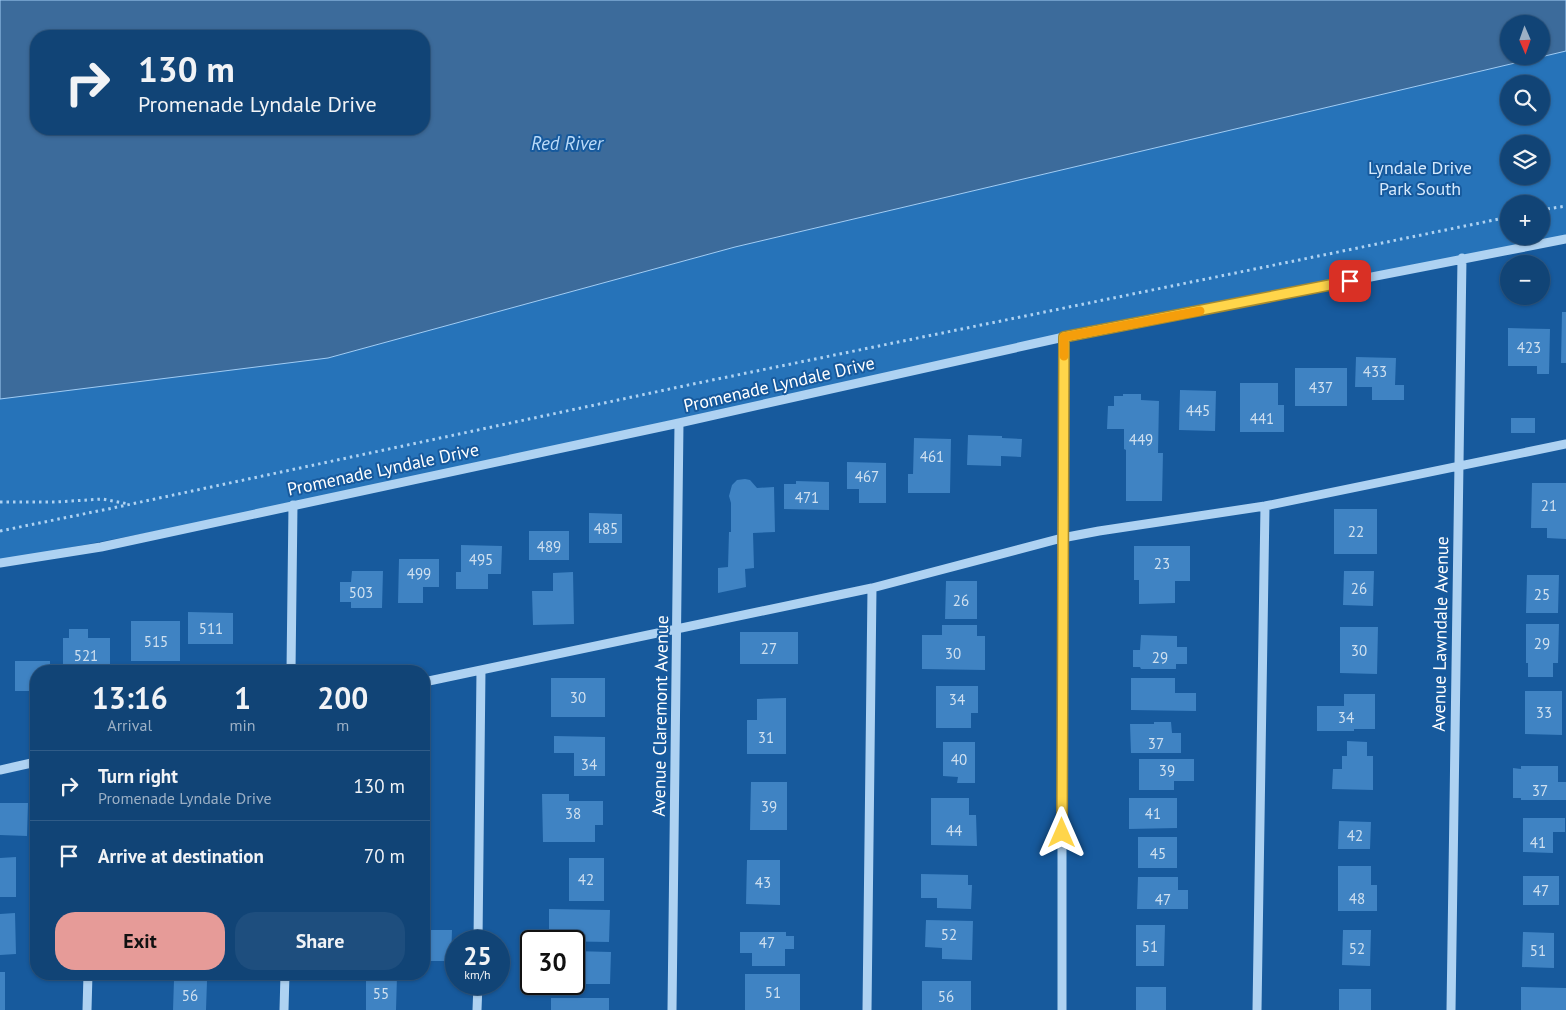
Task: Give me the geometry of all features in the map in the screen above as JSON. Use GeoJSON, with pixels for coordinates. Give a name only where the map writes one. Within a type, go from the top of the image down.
{"type":"FeatureCollection","features":[{"type":"Feature","properties":{"kind":"street","name":"Promenade Lyndale Drive"},"geometry":{"type":"LineString","coordinates":[[0,564],[101,547],[679,423],[1064,337],[1566,238]]}},
{"type":"Feature","properties":{"kind":"street","name":"Avenue Lawndale Avenue"},"geometry":{"type":"LineString","coordinates":[[1451,1010],[1462,258]]}},
{"type":"Feature","properties":{"kind":"street"},"geometry":{"type":"LineString","coordinates":[[1062,1010],[1064,337]]}},
{"type":"Feature","properties":{"kind":"street","name":"Avenue Claremont Avenue"},"geometry":{"type":"LineString","coordinates":[[672,1010],[679,423]]}},
{"type":"Feature","properties":{"kind":"street"},"geometry":{"type":"LineString","coordinates":[[430,681],[872,588],[1062,538],[1265,506],[1566,444]]}},
{"type":"Feature","properties":{"kind":"street"},"geometry":{"type":"LineString","coordinates":[[290,665],[293,505]]}},
{"type":"Feature","properties":{"kind":"street"},"geometry":{"type":"LineString","coordinates":[[1257,1010],[1265,506]]}},
{"type":"Feature","properties":{"kind":"street"},"geometry":{"type":"LineString","coordinates":[[867,1010],[872,588]]}},
{"type":"Feature","properties":{"kind":"street"},"geometry":{"type":"LineString","coordinates":[[478,930],[481,670]]}},
{"type":"Feature","properties":{"kind":"street"},"geometry":{"type":"LineString","coordinates":[[0,770],[30,763]]}},
{"type":"Feature","properties":{"kind":"street"},"geometry":{"type":"LineString","coordinates":[[87,1010],[88,980]]}},
{"type":"Feature","properties":{"kind":"street"},"geometry":{"type":"LineString","coordinates":[[284,1010],[285,980]]}},
{"type":"Feature","properties":{"kind":"street"},"geometry":{"type":"LineString","coordinates":[[478,995],[478,1010]]}},
{"type":"Feature","properties":{"kind":"path"},"geometry":{"type":"LineString","coordinates":[[1550,209],[1566,206]]}},
{"type":"Feature","properties":{"kind":"path"},"geometry":{"type":"LineString","coordinates":[[0,530],[132,504],[692,384],[1500,219]]}},
{"type":"Feature","properties":{"kind":"path"},"geometry":{"type":"LineString","coordinates":[[0,502],[56,502],[102,499],[132,504]]}},
{"type":"Feature","properties":{"kind":"green space","name":"Lyndale Drive Park South"},"geometry":{"type":"Polygon","coordinates":[[[1566,51],[1566,237],[1550,240],[1550,195],[1500,195],[1500,245],[1526,245],[1106,330],[293,505],[0,561],[0,399],[328,358],[735,247],[1507,65],[1550,65],[1550,55],[1566,51]]]}},
{"type":"Feature","properties":{"kind":"water","name":"Red River"},"geometry":{"type":"Polygon","coordinates":[[[0,0],[1566,0],[1566,51],[1550,55],[1550,15],[1500,15],[1500,65],[1507,65],[735,247],[328,358],[0,399],[0,0]]]}},
{"type":"Feature","properties":{"kind":"building"},"geometry":{"type":"Polygon","coordinates":[[[1562,312],[1566,312],[1566,363],[1561,363],[1562,312]]]}},
{"type":"Feature","properties":{"kind":"building"},"geometry":{"type":"Polygon","coordinates":[[[1508,328],[1550,329],[1549,374],[1537,374],[1537,366],[1508,366],[1508,328]]]}},
{"type":"Feature","properties":{"kind":"building"},"geometry":{"type":"Polygon","coordinates":[[[1356,357],[1396,358],[1395,385],[1404,385],[1404,400],[1372,400],[1372,387],[1355,387],[1356,357]]]}},
{"type":"Feature","properties":{"kind":"building"},"geometry":{"type":"Polygon","coordinates":[[[1295,368],[1347,368],[1347,406],[1295,406],[1295,368]]]}},
{"type":"Feature","properties":{"kind":"building"},"geometry":{"type":"Polygon","coordinates":[[[1240,383],[1278,383],[1278,405],[1284,405],[1284,432],[1240,432],[1240,383]]]}},
{"type":"Feature","properties":{"kind":"building"},"geometry":{"type":"Polygon","coordinates":[[[1180,390],[1216,391],[1215,431],[1179,430],[1180,390]]]}},
{"type":"Feature","properties":{"kind":"building"},"geometry":{"type":"Polygon","coordinates":[[[1123,394],[1141,394],[1141,400],[1159,401],[1158,453],[1163,453],[1162,501],[1126,501],[1124,429],[1107,429],[1108,406],[1114,406],[1114,396],[1123,396],[1123,394]]]}},
{"type":"Feature","properties":{"kind":"building"},"geometry":{"type":"Polygon","coordinates":[[[1511,418],[1535,418],[1535,433],[1511,433],[1511,418]]]}},
{"type":"Feature","properties":{"kind":"building"},"geometry":{"type":"Polygon","coordinates":[[[968,435],[1002,436],[1002,438],[1022,439],[1021,457],[1001,456],[1001,466],[967,465],[968,435]]]}},
{"type":"Feature","properties":{"kind":"building"},"geometry":{"type":"Polygon","coordinates":[[[914,438],[951,439],[950,493],[908,493],[908,474],[913,474],[914,438]]]}},
{"type":"Feature","properties":{"kind":"building"},"geometry":{"type":"Polygon","coordinates":[[[847,462],[886,463],[886,503],[859,503],[859,489],[847,489],[847,462]]]}},
{"type":"Feature","properties":{"kind":"building"},"geometry":{"type":"Polygon","coordinates":[[[737,480],[750,480],[757,488],[774,487],[775,532],[753,533],[754,568],[745,569],[746,587],[718,593],[718,568],[728,567],[729,532],[731,532],[731,503],[729,496],[732,485],[737,480]]]}},
{"type":"Feature","properties":{"kind":"building"},"geometry":{"type":"Polygon","coordinates":[[[796,481],[829,482],[829,510],[784,509],[784,484],[796,484],[796,481]]]}},
{"type":"Feature","properties":{"kind":"building"},"geometry":{"type":"Polygon","coordinates":[[[1532,483],[1566,483],[1566,539],[1547,538],[1547,528],[1531,528],[1532,483]]]}},
{"type":"Feature","properties":{"kind":"building"},"geometry":{"type":"Polygon","coordinates":[[[1334,509],[1377,509],[1377,554],[1334,554],[1334,509]]]}},
{"type":"Feature","properties":{"kind":"building"},"geometry":{"type":"Polygon","coordinates":[[[589,513],[622,514],[622,543],[589,543],[589,513]]]}},
{"type":"Feature","properties":{"kind":"building"},"geometry":{"type":"Polygon","coordinates":[[[529,531],[569,531],[569,560],[529,560],[529,531]]]}},
{"type":"Feature","properties":{"kind":"building"},"geometry":{"type":"Polygon","coordinates":[[[461,545],[502,546],[501,574],[488,574],[488,589],[456,589],[456,572],[461,572],[461,545]]]}},
{"type":"Feature","properties":{"kind":"building"},"geometry":{"type":"Polygon","coordinates":[[[1134,546],[1190,546],[1190,581],[1175,581],[1175,603],[1139,604],[1139,580],[1134,580],[1134,546]]]}},
{"type":"Feature","properties":{"kind":"building"},"geometry":{"type":"Polygon","coordinates":[[[399,559],[439,559],[439,587],[423,587],[423,603],[398,603],[399,559]]]}},
{"type":"Feature","properties":{"kind":"building"},"geometry":{"type":"Polygon","coordinates":[[[352,571],[383,571],[382,608],[351,608],[351,602],[340,602],[340,582],[351,582],[352,571]]]}},
{"type":"Feature","properties":{"kind":"building"},"geometry":{"type":"Polygon","coordinates":[[[1344,571],[1374,571],[1373,606],[1343,605],[1344,571]]]}},
{"type":"Feature","properties":{"kind":"building"},"geometry":{"type":"Polygon","coordinates":[[[573,572],[574,624],[533,625],[532,591],[553,591],[553,573],[573,572]]]}},
{"type":"Feature","properties":{"kind":"building"},"geometry":{"type":"Polygon","coordinates":[[[1527,575],[1559,575],[1558,613],[1526,613],[1527,575]]]}},
{"type":"Feature","properties":{"kind":"building"},"geometry":{"type":"Polygon","coordinates":[[[946,581],[977,581],[977,619],[945,619],[946,581]]]}},
{"type":"Feature","properties":{"kind":"building"},"geometry":{"type":"Polygon","coordinates":[[[188,612],[233,613],[233,644],[188,644],[188,612]]]}},
{"type":"Feature","properties":{"kind":"building"},"geometry":{"type":"Polygon","coordinates":[[[131,621],[180,621],[180,661],[131,661],[131,621]]]}},
{"type":"Feature","properties":{"kind":"building"},"geometry":{"type":"Polygon","coordinates":[[[1526,624],[1559,624],[1558,663],[1553,663],[1553,677],[1528,677],[1526,624]]]}},
{"type":"Feature","properties":{"kind":"building"},"geometry":{"type":"Polygon","coordinates":[[[942,625],[977,625],[977,636],[985,636],[985,670],[922,669],[922,635],[942,635],[942,625]]]}},
{"type":"Feature","properties":{"kind":"building"},"geometry":{"type":"Polygon","coordinates":[[[1340,627],[1378,627],[1377,674],[1340,673],[1340,627]]]}},
{"type":"Feature","properties":{"kind":"building"},"geometry":{"type":"Polygon","coordinates":[[[69,629],[88,629],[88,638],[110,638],[110,665],[63,665],[63,638],[69,638],[69,629]]]}},
{"type":"Feature","properties":{"kind":"building"},"geometry":{"type":"Polygon","coordinates":[[[740,632],[798,632],[798,664],[740,664],[740,632]]]}},
{"type":"Feature","properties":{"kind":"building"},"geometry":{"type":"Polygon","coordinates":[[[1141,635],[1177,636],[1177,647],[1187,647],[1187,664],[1176,664],[1176,669],[1141,669],[1140,667],[1133,667],[1133,650],[1140,650],[1141,635]]]}},
{"type":"Feature","properties":{"kind":"building"},"geometry":{"type":"Polygon","coordinates":[[[15,661],[50,661],[50,665],[30,665],[30,691],[15,691],[15,661]]]}},
{"type":"Feature","properties":{"kind":"building"},"geometry":{"type":"Polygon","coordinates":[[[551,678],[605,678],[605,717],[551,717],[551,678]]]}},
{"type":"Feature","properties":{"kind":"building"},"geometry":{"type":"Polygon","coordinates":[[[1131,678],[1175,678],[1175,693],[1196,693],[1196,711],[1131,710],[1131,678]]]}},
{"type":"Feature","properties":{"kind":"building"},"geometry":{"type":"Polygon","coordinates":[[[936,686],[978,686],[978,713],[971,713],[971,728],[936,728],[936,686]]]}},
{"type":"Feature","properties":{"kind":"building"},"geometry":{"type":"Polygon","coordinates":[[[1525,691],[1562,691],[1562,735],[1525,734],[1525,691]]]}},
{"type":"Feature","properties":{"kind":"building"},"geometry":{"type":"Polygon","coordinates":[[[1344,694],[1375,694],[1375,729],[1317,731],[1317,706],[1344,706],[1344,694]]]}},
{"type":"Feature","properties":{"kind":"building"},"geometry":{"type":"Polygon","coordinates":[[[786,698],[786,754],[747,754],[747,720],[757,720],[757,699],[786,698]]]}},
{"type":"Feature","properties":{"kind":"building"},"geometry":{"type":"Polygon","coordinates":[[[1154,722],[1171,722],[1172,733],[1181,733],[1181,753],[1131,753],[1130,724],[1154,724],[1154,722]]]}},
{"type":"Feature","properties":{"kind":"building"},"geometry":{"type":"Polygon","coordinates":[[[554,736],[605,737],[605,776],[574,776],[574,753],[554,753],[554,736]]]}},
{"type":"Feature","properties":{"kind":"building"},"geometry":{"type":"Polygon","coordinates":[[[1347,741],[1367,742],[1367,756],[1373,756],[1373,790],[1332,789],[1333,769],[1342,769],[1342,756],[1347,756],[1347,741]]]}},
{"type":"Feature","properties":{"kind":"building"},"geometry":{"type":"Polygon","coordinates":[[[943,742],[975,742],[975,783],[957,783],[958,777],[943,776],[943,742]]]}},
{"type":"Feature","properties":{"kind":"building"},"geometry":{"type":"Polygon","coordinates":[[[1139,759],[1194,759],[1194,781],[1174,781],[1174,790],[1139,790],[1139,759]]]}},
{"type":"Feature","properties":{"kind":"building"},"geometry":{"type":"Polygon","coordinates":[[[1521,766],[1558,766],[1558,782],[1566,782],[1566,800],[1521,800],[1521,798],[1513,798],[1513,768],[1521,769],[1521,766]]]}},
{"type":"Feature","properties":{"kind":"building"},"geometry":{"type":"Polygon","coordinates":[[[751,782],[787,782],[787,830],[750,830],[751,782]]]}},
{"type":"Feature","properties":{"kind":"building"},"geometry":{"type":"Polygon","coordinates":[[[542,794],[569,794],[569,801],[603,801],[603,825],[595,825],[595,842],[543,842],[542,794]]]}},
{"type":"Feature","properties":{"kind":"building"},"geometry":{"type":"Polygon","coordinates":[[[931,798],[969,798],[969,815],[976,815],[977,846],[931,845],[931,798]]]}},
{"type":"Feature","properties":{"kind":"building"},"geometry":{"type":"Polygon","coordinates":[[[1129,798],[1177,798],[1177,828],[1129,829],[1129,798]]]}},
{"type":"Feature","properties":{"kind":"building"},"geometry":{"type":"Polygon","coordinates":[[[0,803],[28,803],[27,836],[0,835],[0,803]]]}},
{"type":"Feature","properties":{"kind":"building"},"geometry":{"type":"Polygon","coordinates":[[[1523,818],[1565,818],[1565,832],[1553,832],[1553,853],[1523,852],[1523,818]]]}},
{"type":"Feature","properties":{"kind":"building"},"geometry":{"type":"Polygon","coordinates":[[[1339,821],[1371,822],[1370,849],[1338,849],[1339,821]]]}},
{"type":"Feature","properties":{"kind":"building"},"geometry":{"type":"Polygon","coordinates":[[[1138,837],[1177,837],[1177,868],[1138,868],[1138,837]]]}},
{"type":"Feature","properties":{"kind":"building"},"geometry":{"type":"Polygon","coordinates":[[[16,857],[16,897],[0,897],[0,858],[16,857]]]}},
{"type":"Feature","properties":{"kind":"building"},"geometry":{"type":"Polygon","coordinates":[[[569,858],[604,858],[604,901],[569,901],[569,858]]]}},
{"type":"Feature","properties":{"kind":"building"},"geometry":{"type":"Polygon","coordinates":[[[747,860],[780,860],[780,905],[746,904],[747,860]]]}},
{"type":"Feature","properties":{"kind":"building"},"geometry":{"type":"Polygon","coordinates":[[[1338,866],[1371,866],[1371,885],[1377,885],[1377,911],[1338,911],[1338,866]]]}},
{"type":"Feature","properties":{"kind":"building"},"geometry":{"type":"Polygon","coordinates":[[[921,874],[968,875],[968,885],[972,885],[971,909],[937,908],[937,898],[921,898],[921,874]]]}},
{"type":"Feature","properties":{"kind":"building"},"geometry":{"type":"Polygon","coordinates":[[[1523,876],[1559,876],[1559,905],[1523,905],[1523,876]]]}},
{"type":"Feature","properties":{"kind":"building"},"geometry":{"type":"Polygon","coordinates":[[[1138,877],[1178,877],[1178,890],[1188,890],[1188,909],[1137,909],[1138,877]]]}},
{"type":"Feature","properties":{"kind":"building"},"geometry":{"type":"Polygon","coordinates":[[[549,909],[610,910],[609,942],[585,942],[585,930],[549,930],[549,909]]]}},
{"type":"Feature","properties":{"kind":"building"},"geometry":{"type":"Polygon","coordinates":[[[15,913],[16,954],[0,955],[0,914],[15,913]]]}},
{"type":"Feature","properties":{"kind":"building"},"geometry":{"type":"Polygon","coordinates":[[[926,920],[973,921],[972,960],[942,959],[942,948],[925,947],[926,920]]]}},
{"type":"Feature","properties":{"kind":"building"},"geometry":{"type":"Polygon","coordinates":[[[1136,925],[1165,925],[1164,966],[1136,966],[1136,925]]]}},
{"type":"Feature","properties":{"kind":"building"},"geometry":{"type":"Polygon","coordinates":[[[430,930],[445,930],[445,961],[430,961],[430,930]]]}},
{"type":"Feature","properties":{"kind":"building"},"geometry":{"type":"Polygon","coordinates":[[[1343,930],[1371,930],[1370,966],[1342,965],[1343,930]]]}},
{"type":"Feature","properties":{"kind":"building"},"geometry":{"type":"Polygon","coordinates":[[[740,932],[786,932],[786,936],[794,936],[794,949],[785,949],[785,966],[752,966],[752,953],[740,953],[740,932]]]}},
{"type":"Feature","properties":{"kind":"building"},"geometry":{"type":"Polygon","coordinates":[[[1523,932],[1554,933],[1554,968],[1522,967],[1523,932]]]}},
{"type":"Feature","properties":{"kind":"building"},"geometry":{"type":"Polygon","coordinates":[[[585,951],[611,952],[610,984],[585,984],[585,951]]]}},
{"type":"Feature","properties":{"kind":"building"},"geometry":{"type":"Polygon","coordinates":[[[0,972],[5,972],[5,1010],[0,1010],[0,972]]]}},
{"type":"Feature","properties":{"kind":"building"},"geometry":{"type":"Polygon","coordinates":[[[745,974],[800,974],[800,1010],[745,1010],[745,974]]]}},
{"type":"Feature","properties":{"kind":"building"},"geometry":{"type":"Polygon","coordinates":[[[174,980],[207,981],[206,1010],[173,1010],[174,980]]]}},
{"type":"Feature","properties":{"kind":"building"},"geometry":{"type":"Polygon","coordinates":[[[366,980],[397,980],[396,1010],[366,1010],[366,980]]]}},
{"type":"Feature","properties":{"kind":"building"},"geometry":{"type":"Polygon","coordinates":[[[922,981],[971,981],[971,1010],[922,1010],[922,981]]]}},
{"type":"Feature","properties":{"kind":"building"},"geometry":{"type":"Polygon","coordinates":[[[1136,987],[1166,987],[1166,1010],[1136,1010],[1136,987]]]}},
{"type":"Feature","properties":{"kind":"building"},"geometry":{"type":"Polygon","coordinates":[[[1521,987],[1566,988],[1566,1010],[1521,1010],[1521,987]]]}},
{"type":"Feature","properties":{"kind":"building"},"geometry":{"type":"Polygon","coordinates":[[[1339,989],[1371,989],[1371,1010],[1339,1010],[1339,989]]]}},
{"type":"Feature","properties":{"kind":"building"},"geometry":{"type":"Polygon","coordinates":[[[551,998],[609,998],[609,1010],[551,1010],[551,998]]]}},
{"type":"Feature","properties":{"kind":"slow traffic"},"geometry":{"type":"LineString","coordinates":[[1064,356],[1064,337],[1200,311]]}},
{"type":"Feature","properties":{"kind":"route"},"geometry":{"type":"LineString","coordinates":[[1062,833],[1064,337],[1350,281]]}}]}
